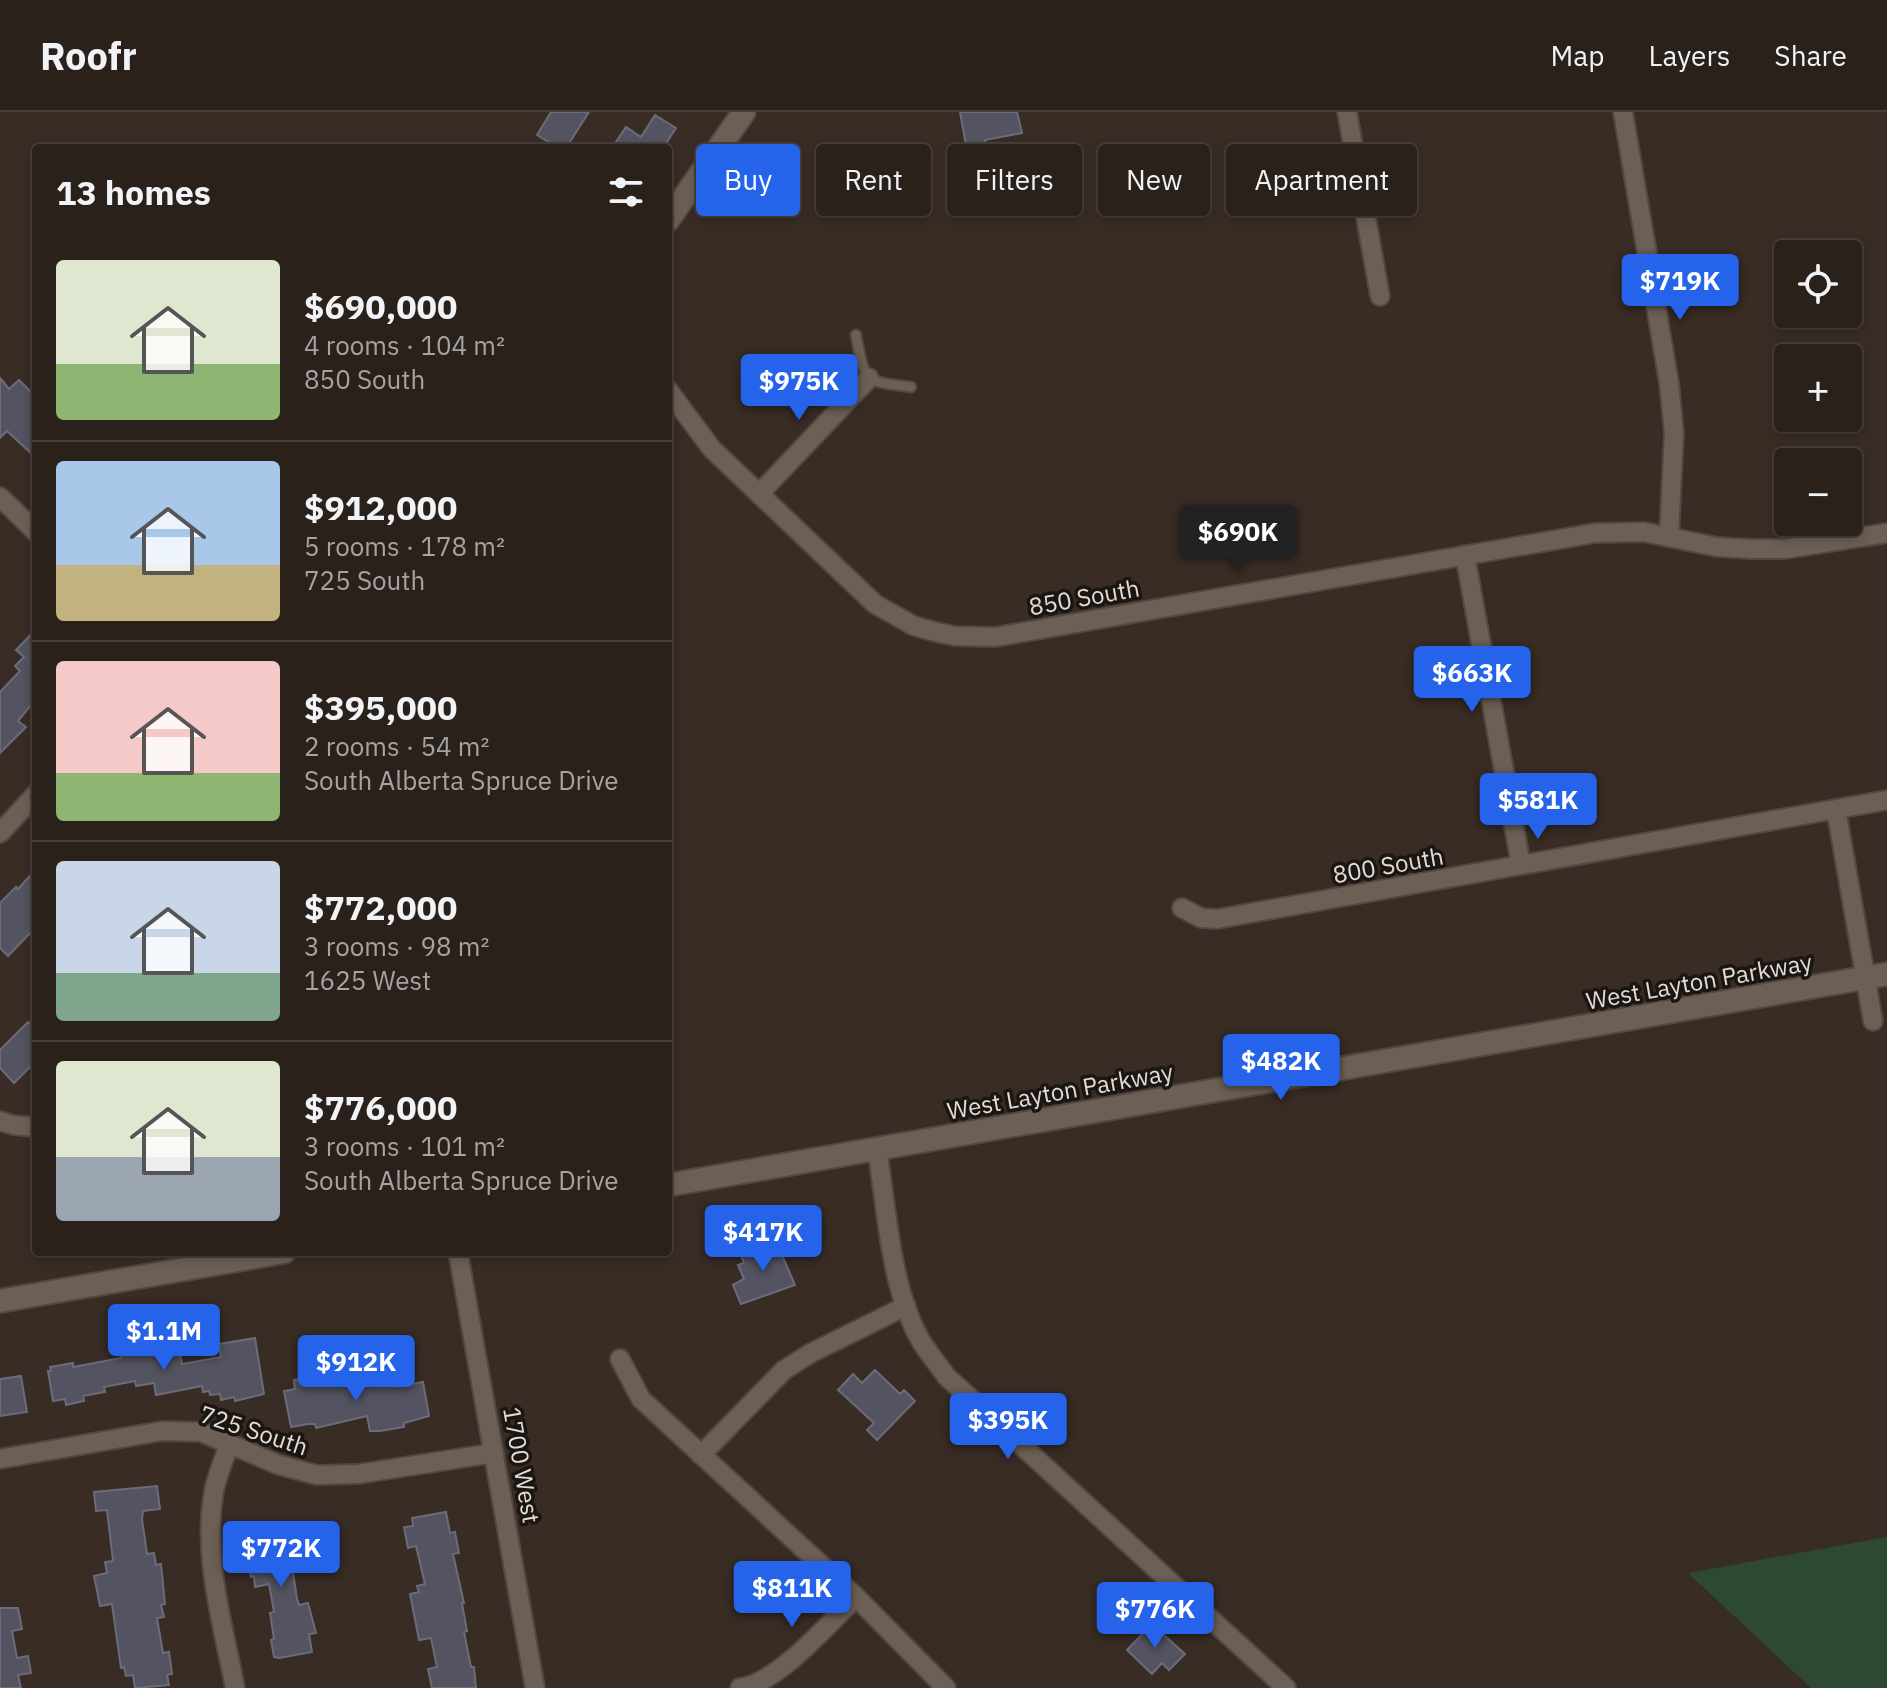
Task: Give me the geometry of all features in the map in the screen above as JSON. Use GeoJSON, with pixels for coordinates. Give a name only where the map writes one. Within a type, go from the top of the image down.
{"type":"FeatureCollection","features":[{"type":"Feature","properties":{"kind":"main road"},"geometry":{"type":"LineString","coordinates":[[672,214],[744,112]]}},
{"type":"Feature","properties":{"kind":"main road","name":"West Layton Parkway"},"geometry":{"type":"LineString","coordinates":[[672,1184],[1876,976]]}},
{"type":"Feature","properties":{"kind":"main road"},"geometry":{"type":"LineString","coordinates":[[0,1301],[261,1256]]}},
{"type":"Feature","properties":{"kind":"street"},"geometry":{"type":"LineString","coordinates":[[1347,112],[1380,296]]}},
{"type":"Feature","properties":{"kind":"street"},"geometry":{"type":"LineString","coordinates":[[1623,112],[1669,383],[1674,433],[1669,536]]}},
{"type":"Feature","properties":{"kind":"street"},"geometry":{"type":"LineString","coordinates":[[759,494],[869,378]]}},
{"type":"Feature","properties":{"kind":"street","name":"850 South"},"geometry":{"type":"LineString","coordinates":[[672,395],[712,449],[875,604],[914,626],[955,636],[995,637],[1595,533],[1644,532],[1703,545],[1785,549],[1887,533]]}},
{"type":"Feature","properties":{"kind":"street"},"geometry":{"type":"LineString","coordinates":[[0,497],[32,528]]}},
{"type":"Feature","properties":{"kind":"street"},"geometry":{"type":"LineString","coordinates":[[1465,555],[1521,865]]}},
{"type":"Feature","properties":{"kind":"street"},"geometry":{"type":"LineString","coordinates":[[0,833],[32,798]]}},
{"type":"Feature","properties":{"kind":"street","name":"800 South"},"geometry":{"type":"LineString","coordinates":[[1182,908],[1201,918],[1217,919],[1887,800]]}},
{"type":"Feature","properties":{"kind":"street"},"geometry":{"type":"LineString","coordinates":[[1836,809],[1876,976],[1873,1021]]}},
{"type":"Feature","properties":{"kind":"street"},"geometry":{"type":"LineString","coordinates":[[0,1121],[32,1127]]}},
{"type":"Feature","properties":{"kind":"street"},"geometry":{"type":"LineString","coordinates":[[877,1149],[898,1276],[906,1306],[921,1340],[946,1376],[1286,1688]]}},
{"type":"Feature","properties":{"kind":"street","name":"1700 West"},"geometry":{"type":"LineString","coordinates":[[459,1256],[535,1688]]}},
{"type":"Feature","properties":{"kind":"street"},"geometry":{"type":"LineString","coordinates":[[701,1455],[784,1370],[811,1353],[906,1306]]}},
{"type":"Feature","properties":{"kind":"street"},"geometry":{"type":"LineString","coordinates":[[620,1359],[641,1399],[856,1597],[946,1688]]}},
{"type":"Feature","properties":{"kind":"street","name":"725 South"},"geometry":{"type":"LineString","coordinates":[[0,1459],[162,1431],[201,1432],[279,1465],[317,1475],[358,1474],[494,1453]]}},
{"type":"Feature","properties":{"kind":"street"},"geometry":{"type":"LineString","coordinates":[[230,1443],[214,1488],[210,1526],[212,1566],[235,1688]]}},
{"type":"Feature","properties":{"kind":"street"},"geometry":{"type":"LineString","coordinates":[[749,1687],[781,1669],[856,1597]]}},
{"type":"Feature","properties":{"kind":"lane"},"geometry":{"type":"LineString","coordinates":[[856,335],[863,370],[869,378],[879,383],[911,387]]}},
{"type":"Feature","properties":{"kind":"green space"},"geometry":{"type":"Polygon","coordinates":[[[1887,1537],[1887,1688],[1811,1688],[1688,1573],[1887,1537]]]}},
{"type":"Feature","properties":{"kind":"building"},"geometry":{"type":"Polygon","coordinates":[[[551,112],[589,112],[569,144],[552,144],[537,135],[551,112]]]}},
{"type":"Feature","properties":{"kind":"building"},"geometry":{"type":"Polygon","coordinates":[[[960,112],[1017,112],[1022,133],[985,140],[986,144],[966,144],[960,112]]]}},
{"type":"Feature","properties":{"kind":"building"},"geometry":{"type":"Polygon","coordinates":[[[655,115],[676,128],[666,144],[615,144],[626,127],[641,137],[655,115]]]}},
{"type":"Feature","properties":{"kind":"building"},"geometry":{"type":"Polygon","coordinates":[[[0,378],[9,389],[19,380],[32,393],[32,454],[7,431],[0,438],[0,378]]]}},
{"type":"Feature","properties":{"kind":"building"},"geometry":{"type":"Polygon","coordinates":[[[32,633],[32,704],[18,721],[26,727],[0,753],[0,692],[20,671],[15,666],[24,657],[16,650],[32,633]]]}},
{"type":"Feature","properties":{"kind":"building"},"geometry":{"type":"Polygon","coordinates":[[[32,873],[32,931],[8,956],[0,948],[0,903],[16,887],[18,889],[32,873]]]}},
{"type":"Feature","properties":{"kind":"building"},"geometry":{"type":"Polygon","coordinates":[[[28,1022],[32,1026],[32,1065],[14,1083],[0,1068],[0,1050],[28,1022]]]}},
{"type":"Feature","properties":{"kind":"building"},"geometry":{"type":"Polygon","coordinates":[[[775,1239],[795,1285],[741,1304],[733,1285],[744,1279],[738,1265],[744,1263],[741,1255],[775,1239]]]}},
{"type":"Feature","properties":{"kind":"building"},"geometry":{"type":"Polygon","coordinates":[[[153,1337],[155,1347],[178,1342],[182,1364],[221,1357],[219,1344],[255,1338],[264,1394],[235,1401],[234,1397],[221,1400],[220,1394],[203,1392],[202,1386],[156,1395],[154,1383],[136,1386],[135,1381],[104,1387],[105,1392],[83,1396],[84,1401],[66,1405],[65,1399],[53,1401],[50,1367],[73,1363],[73,1367],[121,1358],[120,1352],[133,1350],[131,1341],[153,1337]]]}},
{"type":"Feature","properties":{"kind":"building"},"geometry":{"type":"Polygon","coordinates":[[[875,1370],[900,1394],[904,1390],[915,1401],[877,1440],[867,1430],[874,1423],[838,1390],[853,1374],[862,1383],[875,1370]]]}},
{"type":"Feature","properties":{"kind":"building"},"geometry":{"type":"Polygon","coordinates":[[[321,1375],[323,1385],[343,1381],[344,1386],[392,1378],[394,1387],[423,1382],[429,1416],[404,1423],[404,1427],[380,1431],[370,1431],[367,1416],[316,1428],[315,1424],[291,1427],[284,1391],[295,1389],[294,1380],[321,1375]]]}},
{"type":"Feature","properties":{"kind":"building"},"geometry":{"type":"Polygon","coordinates":[[[21,1376],[27,1412],[0,1416],[0,1379],[21,1376]]]}},
{"type":"Feature","properties":{"kind":"building"},"geometry":{"type":"Polygon","coordinates":[[[157,1486],[160,1509],[143,1511],[142,1519],[147,1554],[154,1553],[156,1565],[161,1564],[165,1604],[161,1605],[164,1617],[157,1618],[163,1653],[169,1652],[172,1674],[167,1675],[169,1685],[135,1688],[133,1675],[126,1676],[124,1667],[121,1668],[112,1604],[100,1606],[94,1576],[107,1573],[105,1562],[113,1561],[107,1510],[96,1511],[94,1492],[157,1486]]]}},
{"type":"Feature","properties":{"kind":"building"},"geometry":{"type":"Polygon","coordinates":[[[446,1512],[450,1533],[455,1532],[459,1553],[453,1554],[464,1603],[467,1631],[464,1632],[471,1667],[474,1667],[476,1688],[432,1688],[428,1669],[437,1667],[431,1638],[419,1640],[410,1594],[419,1592],[417,1586],[425,1584],[416,1546],[408,1548],[404,1527],[413,1526],[412,1518],[446,1512]]]}},
{"type":"Feature","properties":{"kind":"building"},"geometry":{"type":"Polygon","coordinates":[[[283,1522],[288,1541],[297,1540],[301,1565],[292,1566],[297,1599],[299,1605],[308,1603],[316,1633],[309,1634],[312,1652],[279,1658],[274,1657],[271,1640],[274,1639],[270,1613],[274,1612],[269,1584],[255,1587],[247,1555],[254,1554],[250,1527],[283,1522]]]}},
{"type":"Feature","properties":{"kind":"building"},"geometry":{"type":"Polygon","coordinates":[[[0,1608],[18,1608],[22,1629],[12,1631],[17,1658],[28,1656],[31,1673],[18,1675],[21,1688],[0,1688],[0,1608]]]}},
{"type":"Feature","properties":{"kind":"building"},"geometry":{"type":"Polygon","coordinates":[[[1152,1624],[1185,1654],[1169,1670],[1162,1663],[1152,1674],[1127,1650],[1152,1624]]]}}]}
